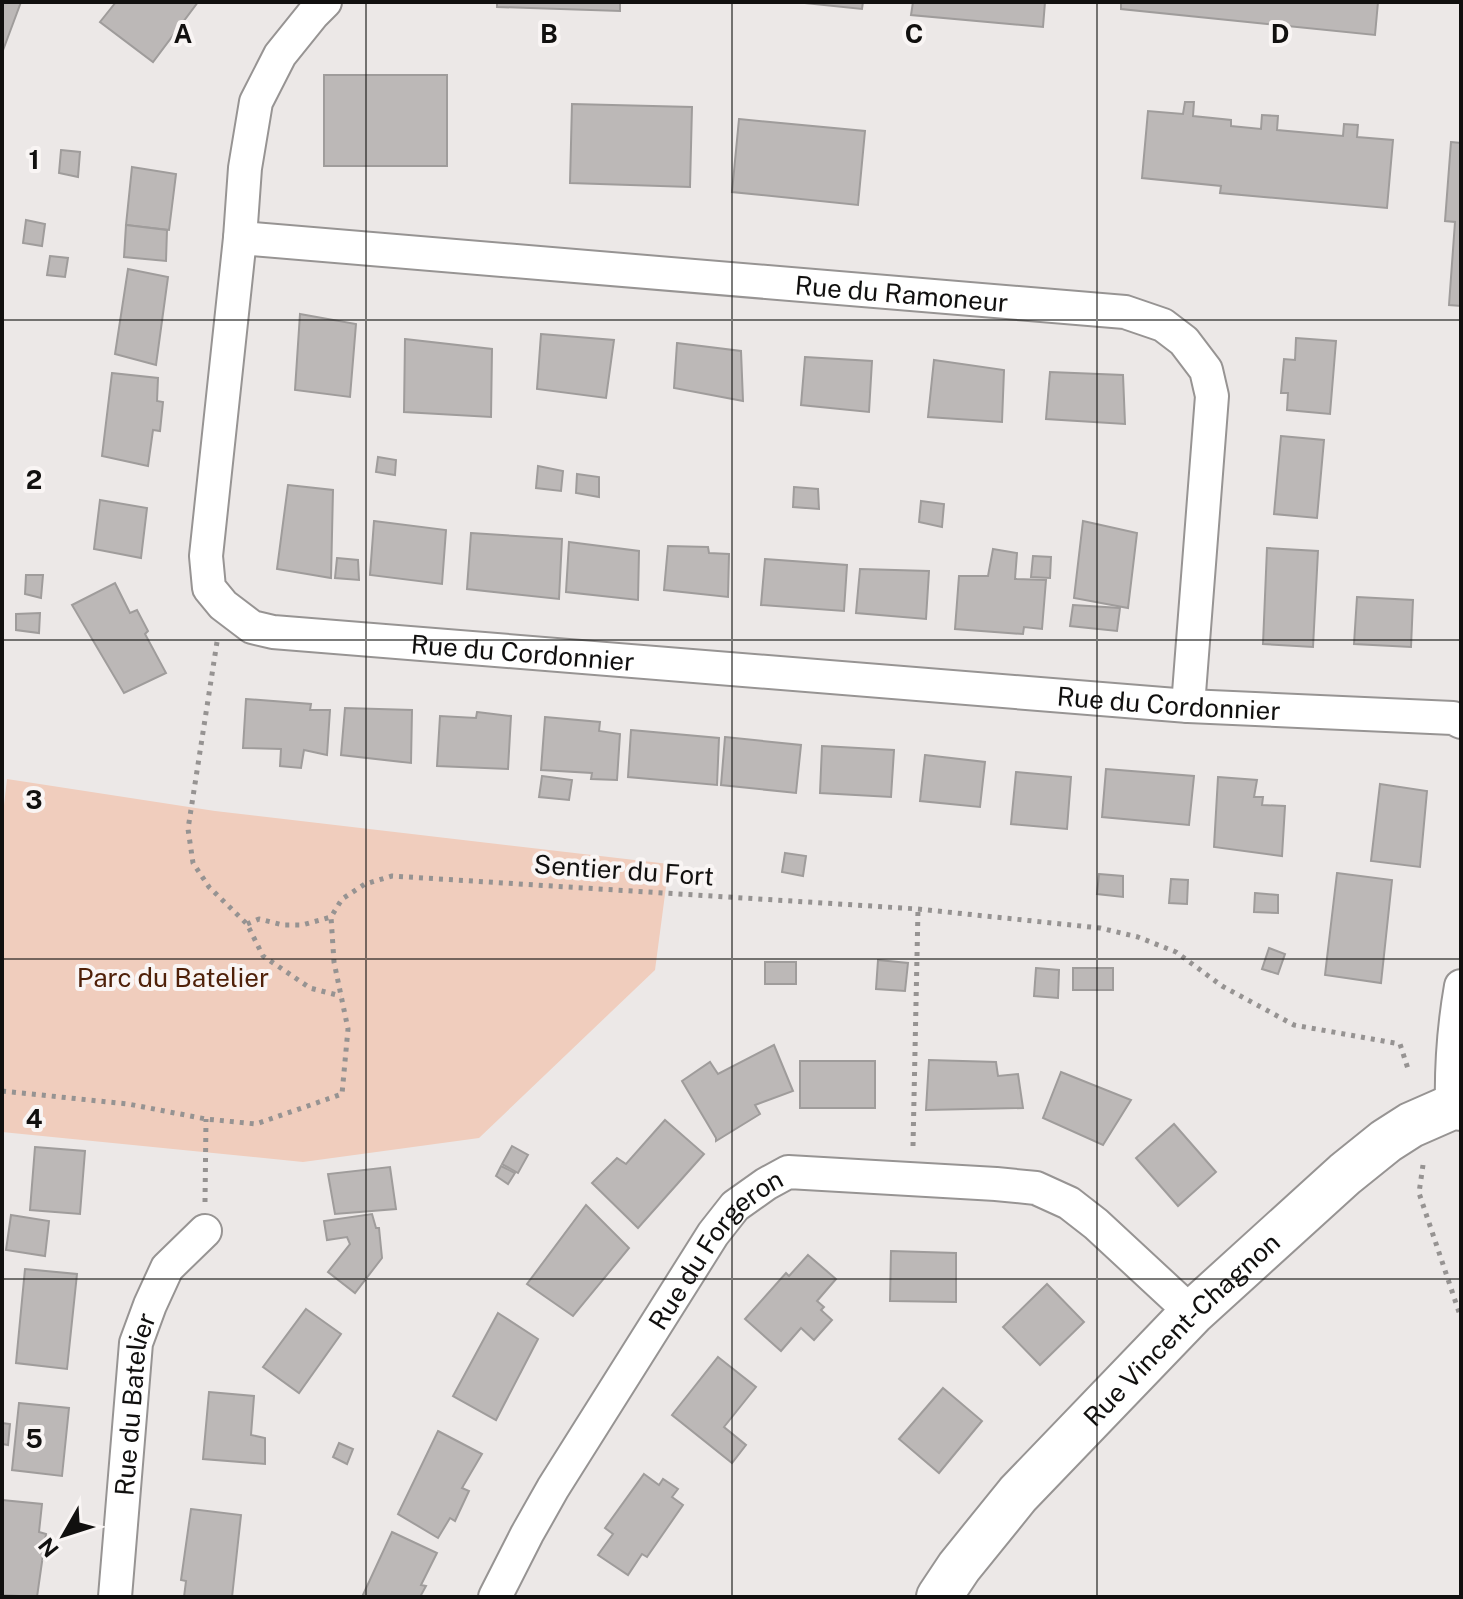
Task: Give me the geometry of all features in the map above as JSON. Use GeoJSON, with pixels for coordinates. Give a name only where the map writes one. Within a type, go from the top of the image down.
{"type":"FeatureCollection","features":[{"type":"Feature","properties":{"kind":"street"},"geometry":{"type":"LineString","coordinates":[[223,605],[209,588],[206,556],[245,168],[256,102],[280,55],[325,2]]}},
{"type":"Feature","properties":{"kind":"street","name":"Rue du Ramoneur"},"geometry":{"type":"LineString","coordinates":[[240,238],[1125,312],[1163,325],[1184,341],[1206,370],[1212,396],[1188,706]]}},
{"type":"Feature","properties":{"kind":"street","name":"Rue du Cordonnier"},"geometry":{"type":"LineString","coordinates":[[223,605],[252,627],[273,632],[1188,706],[1453,718],[1461,722]]}},
{"type":"Feature","properties":{"kind":"street"},"geometry":{"type":"LineString","coordinates":[[1456,1108],[1451,1075],[1461,986]]}},
{"type":"Feature","properties":{"kind":"street","name":"Rue Vincent-Chagnon"},"geometry":{"type":"LineString","coordinates":[[939,1597],[1018,1494],[1192,1313],[1376,1149],[1411,1125],[1456,1108]]}},
{"type":"Feature","properties":{"kind":"street","name":"Rue du Forgeron"},"geometry":{"type":"LineString","coordinates":[[495,1597],[553,1488],[713,1234],[735,1206],[788,1172],[1036,1188],[1069,1203],[1096,1224],[1192,1313]]}},
{"type":"Feature","properties":{"kind":"street","name":"Rue du Batelier"},"geometry":{"type":"LineString","coordinates":[[115,1597],[136,1343],[167,1268],[205,1231]]}},
{"type":"Feature","properties":{"kind":"path"},"geometry":{"type":"LineString","coordinates":[[223,605],[188,829],[193,863],[209,887],[247,924],[263,956],[310,988],[341,996]]}},
{"type":"Feature","properties":{"kind":"path","name":"Sentier du Fort"},"geometry":{"type":"LineString","coordinates":[[331,917],[342,899],[365,884],[392,876],[918,909],[1100,928],[1138,937],[1176,952],[1222,986],[1294,1025],[1400,1044],[1409,1072]]}},
{"type":"Feature","properties":{"kind":"path"},"geometry":{"type":"LineString","coordinates":[[912,1179],[918,909]]}},
{"type":"Feature","properties":{"kind":"path"},"geometry":{"type":"LineString","coordinates":[[2,1091],[128,1104],[206,1119],[256,1124],[342,1094],[348,1029],[334,962],[331,917],[302,925],[283,925],[259,919],[247,924]]}},
{"type":"Feature","properties":{"kind":"path"},"geometry":{"type":"LineString","coordinates":[[205,1231],[206,1119]]}},
{"type":"Feature","properties":{"kind":"path"},"geometry":{"type":"LineString","coordinates":[[1423,1165],[1419,1193],[1461,1318]]}},
{"type":"Feature","properties":{"kind":"green space","name":"Parc du Batelier"},"geometry":{"type":"Polygon","coordinates":[[[7,779],[215,811],[669,864],[655,970],[479,1138],[303,1162],[2,1132],[2,823],[7,779]]]}},
{"type":"Feature","properties":{"kind":"building"},"geometry":{"type":"Polygon","coordinates":[[[2,2],[21,2],[2,53],[2,2]]]}},
{"type":"Feature","properties":{"kind":"building"},"geometry":{"type":"Polygon","coordinates":[[[116,2],[198,2],[153,62],[100,22],[116,2]]]}},
{"type":"Feature","properties":{"kind":"building"},"geometry":{"type":"Polygon","coordinates":[[[497,2],[620,2],[620,11],[497,7],[497,2]]]}},
{"type":"Feature","properties":{"kind":"building"},"geometry":{"type":"Polygon","coordinates":[[[795,2],[863,2],[862,9],[795,2]]]}},
{"type":"Feature","properties":{"kind":"building"},"geometry":{"type":"Polygon","coordinates":[[[913,2],[1045,2],[1043,27],[911,15],[913,2]]]}},
{"type":"Feature","properties":{"kind":"building"},"geometry":{"type":"Polygon","coordinates":[[[1121,2],[1378,2],[1375,35],[1121,9],[1121,2]]]}},
{"type":"Feature","properties":{"kind":"building"},"geometry":{"type":"Polygon","coordinates":[[[324,75],[447,75],[447,166],[324,166],[324,75]]]}},
{"type":"Feature","properties":{"kind":"building"},"geometry":{"type":"Polygon","coordinates":[[[1185,102],[1194,102],[1193,116],[1231,120],[1231,126],[1261,129],[1262,115],[1278,116],[1277,130],[1343,136],[1344,124],[1358,125],[1357,137],[1393,140],[1387,208],[1220,193],[1221,186],[1142,178],[1148,111],[1183,114],[1185,102]]]}},
{"type":"Feature","properties":{"kind":"building"},"geometry":{"type":"Polygon","coordinates":[[[572,104],[692,107],[690,187],[570,183],[572,104]]]}},
{"type":"Feature","properties":{"kind":"building"},"geometry":{"type":"Polygon","coordinates":[[[739,119],[865,131],[858,205],[732,192],[739,119]]]}},
{"type":"Feature","properties":{"kind":"building"},"geometry":{"type":"Polygon","coordinates":[[[1451,142],[1461,143],[1461,306],[1449,305],[1455,222],[1445,221],[1451,142]]]}},
{"type":"Feature","properties":{"kind":"building"},"geometry":{"type":"Polygon","coordinates":[[[61,150],[80,152],[78,177],[59,173],[61,150]]]}},
{"type":"Feature","properties":{"kind":"building"},"geometry":{"type":"Polygon","coordinates":[[[132,167],[176,174],[169,230],[126,225],[132,167]]]}},
{"type":"Feature","properties":{"kind":"building"},"geometry":{"type":"Polygon","coordinates":[[[26,220],[45,224],[42,246],[23,243],[26,220]]]}},
{"type":"Feature","properties":{"kind":"building"},"geometry":{"type":"Polygon","coordinates":[[[126,225],[167,230],[166,261],[124,257],[126,225]]]}},
{"type":"Feature","properties":{"kind":"building"},"geometry":{"type":"Polygon","coordinates":[[[50,256],[68,258],[65,277],[47,275],[50,256]]]}},
{"type":"Feature","properties":{"kind":"building"},"geometry":{"type":"Polygon","coordinates":[[[128,269],[168,277],[156,365],[115,354],[128,269]]]}},
{"type":"Feature","properties":{"kind":"building"},"geometry":{"type":"Polygon","coordinates":[[[300,314],[356,324],[350,397],[295,390],[300,314]]]}},
{"type":"Feature","properties":{"kind":"building"},"geometry":{"type":"Polygon","coordinates":[[[541,334],[614,340],[606,398],[537,389],[541,334]]]}},
{"type":"Feature","properties":{"kind":"building"},"geometry":{"type":"Polygon","coordinates":[[[1296,338],[1336,341],[1330,414],[1287,410],[1288,393],[1281,393],[1284,359],[1295,360],[1296,338]]]}},
{"type":"Feature","properties":{"kind":"building"},"geometry":{"type":"Polygon","coordinates":[[[405,339],[492,349],[491,417],[404,412],[405,339]]]}},
{"type":"Feature","properties":{"kind":"building"},"geometry":{"type":"Polygon","coordinates":[[[677,343],[741,351],[743,401],[674,388],[677,343]]]}},
{"type":"Feature","properties":{"kind":"building"},"geometry":{"type":"Polygon","coordinates":[[[805,357],[872,361],[869,412],[801,405],[805,357]]]}},
{"type":"Feature","properties":{"kind":"building"},"geometry":{"type":"Polygon","coordinates":[[[934,360],[1004,370],[1002,422],[928,417],[934,360]]]}},
{"type":"Feature","properties":{"kind":"building"},"geometry":{"type":"Polygon","coordinates":[[[1050,372],[1123,375],[1125,424],[1046,419],[1050,372]]]}},
{"type":"Feature","properties":{"kind":"building"},"geometry":{"type":"Polygon","coordinates":[[[112,373],[158,378],[157,401],[163,402],[160,431],[153,430],[148,466],[102,456],[112,373]]]}},
{"type":"Feature","properties":{"kind":"building"},"geometry":{"type":"Polygon","coordinates":[[[1281,436],[1324,440],[1317,518],[1274,514],[1281,436]]]}},
{"type":"Feature","properties":{"kind":"building"},"geometry":{"type":"Polygon","coordinates":[[[378,457],[396,460],[395,475],[376,472],[378,457]]]}},
{"type":"Feature","properties":{"kind":"building"},"geometry":{"type":"Polygon","coordinates":[[[538,466],[563,471],[561,491],[536,488],[538,466]]]}},
{"type":"Feature","properties":{"kind":"building"},"geometry":{"type":"Polygon","coordinates":[[[577,474],[599,477],[599,497],[576,493],[577,474]]]}},
{"type":"Feature","properties":{"kind":"building"},"geometry":{"type":"Polygon","coordinates":[[[288,485],[333,490],[331,578],[277,569],[288,485]]]}},
{"type":"Feature","properties":{"kind":"building"},"geometry":{"type":"Polygon","coordinates":[[[794,487],[818,489],[819,509],[793,507],[794,487]]]}},
{"type":"Feature","properties":{"kind":"building"},"geometry":{"type":"Polygon","coordinates":[[[100,500],[147,508],[141,558],[94,549],[100,500]]]}},
{"type":"Feature","properties":{"kind":"building"},"geometry":{"type":"Polygon","coordinates":[[[921,501],[944,504],[942,527],[919,522],[921,501]]]}},
{"type":"Feature","properties":{"kind":"building"},"geometry":{"type":"Polygon","coordinates":[[[374,521],[446,530],[442,584],[370,575],[374,521]]]}},
{"type":"Feature","properties":{"kind":"building"},"geometry":{"type":"Polygon","coordinates":[[[1083,521],[1137,533],[1128,608],[1074,598],[1083,521]]]}},
{"type":"Feature","properties":{"kind":"building"},"geometry":{"type":"Polygon","coordinates":[[[471,533],[562,539],[559,599],[467,589],[471,533]]]}},
{"type":"Feature","properties":{"kind":"building"},"geometry":{"type":"Polygon","coordinates":[[[569,542],[639,551],[638,600],[566,592],[569,542]]]}},
{"type":"Feature","properties":{"kind":"building"},"geometry":{"type":"Polygon","coordinates":[[[668,546],[708,547],[709,553],[729,554],[728,597],[664,590],[668,546]]]}},
{"type":"Feature","properties":{"kind":"building"},"geometry":{"type":"Polygon","coordinates":[[[1267,548],[1318,551],[1313,647],[1263,644],[1267,548]]]}},
{"type":"Feature","properties":{"kind":"building"},"geometry":{"type":"Polygon","coordinates":[[[993,549],[1017,553],[1015,579],[1046,580],[1042,629],[1024,627],[1023,634],[955,629],[959,576],[988,576],[993,549]]]}},
{"type":"Feature","properties":{"kind":"building"},"geometry":{"type":"Polygon","coordinates":[[[1033,556],[1051,557],[1050,578],[1031,577],[1033,556]]]}},
{"type":"Feature","properties":{"kind":"building"},"geometry":{"type":"Polygon","coordinates":[[[337,558],[358,560],[359,580],[335,578],[337,558]]]}},
{"type":"Feature","properties":{"kind":"building"},"geometry":{"type":"Polygon","coordinates":[[[765,559],[847,565],[844,611],[761,605],[765,559]]]}},
{"type":"Feature","properties":{"kind":"building"},"geometry":{"type":"Polygon","coordinates":[[[860,569],[929,571],[926,619],[856,613],[860,569]]]}},
{"type":"Feature","properties":{"kind":"building"},"geometry":{"type":"Polygon","coordinates":[[[26,575],[43,575],[41,598],[25,594],[26,575]]]}},
{"type":"Feature","properties":{"kind":"building"},"geometry":{"type":"Polygon","coordinates":[[[115,583],[130,613],[137,610],[148,631],[145,634],[166,673],[124,693],[72,605],[115,583]]]}},
{"type":"Feature","properties":{"kind":"building"},"geometry":{"type":"Polygon","coordinates":[[[1357,597],[1413,600],[1411,647],[1354,644],[1357,597]]]}},
{"type":"Feature","properties":{"kind":"building"},"geometry":{"type":"Polygon","coordinates":[[[1073,605],[1120,608],[1117,631],[1070,626],[1073,605]]]}},
{"type":"Feature","properties":{"kind":"building"},"geometry":{"type":"Polygon","coordinates":[[[40,613],[39,633],[16,630],[16,614],[40,613]]]}},
{"type":"Feature","properties":{"kind":"building"},"geometry":{"type":"Polygon","coordinates":[[[246,699],[311,704],[310,710],[330,710],[327,755],[304,750],[301,768],[280,766],[281,749],[243,748],[246,699]]]}},
{"type":"Feature","properties":{"kind":"building"},"geometry":{"type":"Polygon","coordinates":[[[345,708],[412,710],[411,763],[341,755],[345,708]]]}},
{"type":"Feature","properties":{"kind":"building"},"geometry":{"type":"Polygon","coordinates":[[[477,712],[511,716],[508,769],[437,766],[440,716],[476,718],[477,712]]]}},
{"type":"Feature","properties":{"kind":"building"},"geometry":{"type":"Polygon","coordinates":[[[545,717],[600,722],[599,731],[620,734],[617,780],[591,779],[592,773],[541,770],[545,717]]]}},
{"type":"Feature","properties":{"kind":"building"},"geometry":{"type":"Polygon","coordinates":[[[631,730],[719,738],[717,785],[628,777],[631,730]]]}},
{"type":"Feature","properties":{"kind":"building"},"geometry":{"type":"Polygon","coordinates":[[[725,737],[801,745],[796,793],[721,785],[725,737]]]}},
{"type":"Feature","properties":{"kind":"building"},"geometry":{"type":"Polygon","coordinates":[[[822,746],[894,750],[891,797],[820,793],[822,746]]]}},
{"type":"Feature","properties":{"kind":"building"},"geometry":{"type":"Polygon","coordinates":[[[925,755],[985,762],[980,807],[920,801],[925,755]]]}},
{"type":"Feature","properties":{"kind":"building"},"geometry":{"type":"Polygon","coordinates":[[[1106,769],[1194,776],[1189,825],[1102,817],[1106,769]]]}},
{"type":"Feature","properties":{"kind":"building"},"geometry":{"type":"Polygon","coordinates":[[[1016,772],[1071,777],[1067,829],[1011,824],[1016,772]]]}},
{"type":"Feature","properties":{"kind":"building"},"geometry":{"type":"Polygon","coordinates":[[[542,776],[572,780],[569,800],[539,797],[542,776]]]}},
{"type":"Feature","properties":{"kind":"building"},"geometry":{"type":"Polygon","coordinates":[[[1218,777],[1257,780],[1254,797],[1263,797],[1262,805],[1285,806],[1282,856],[1214,847],[1218,777]]]}},
{"type":"Feature","properties":{"kind":"building"},"geometry":{"type":"Polygon","coordinates":[[[1380,784],[1427,791],[1420,867],[1371,861],[1380,784]]]}},
{"type":"Feature","properties":{"kind":"building"},"geometry":{"type":"Polygon","coordinates":[[[785,853],[806,856],[803,876],[782,872],[785,853]]]}},
{"type":"Feature","properties":{"kind":"building"},"geometry":{"type":"Polygon","coordinates":[[[1337,873],[1392,880],[1381,983],[1325,975],[1337,873]]]}},
{"type":"Feature","properties":{"kind":"building"},"geometry":{"type":"Polygon","coordinates":[[[1099,874],[1123,876],[1123,897],[1097,894],[1099,874]]]}},
{"type":"Feature","properties":{"kind":"building"},"geometry":{"type":"Polygon","coordinates":[[[1171,879],[1188,880],[1187,904],[1169,903],[1171,879]]]}},
{"type":"Feature","properties":{"kind":"building"},"geometry":{"type":"Polygon","coordinates":[[[1255,893],[1278,895],[1278,913],[1254,912],[1255,893]]]}},
{"type":"Feature","properties":{"kind":"building"},"geometry":{"type":"Polygon","coordinates":[[[1269,948],[1285,954],[1278,974],[1262,969],[1269,948]]]}},
{"type":"Feature","properties":{"kind":"building"},"geometry":{"type":"Polygon","coordinates":[[[878,960],[908,963],[905,991],[876,989],[878,960]]]}},
{"type":"Feature","properties":{"kind":"building"},"geometry":{"type":"Polygon","coordinates":[[[765,962],[796,962],[796,984],[765,984],[765,962]]]}},
{"type":"Feature","properties":{"kind":"building"},"geometry":{"type":"Polygon","coordinates":[[[1036,968],[1059,970],[1058,998],[1034,996],[1036,968]]]}},
{"type":"Feature","properties":{"kind":"building"},"geometry":{"type":"Polygon","coordinates":[[[1073,968],[1113,968],[1113,990],[1073,990],[1073,968]]]}},
{"type":"Feature","properties":{"kind":"building"},"geometry":{"type":"Polygon","coordinates":[[[774,1045],[793,1091],[755,1105],[760,1114],[716,1141],[682,1081],[710,1062],[718,1074],[774,1045]]]}},
{"type":"Feature","properties":{"kind":"building"},"geometry":{"type":"Polygon","coordinates":[[[929,1060],[996,1062],[998,1076],[1018,1074],[1023,1108],[926,1110],[929,1060]]]}},
{"type":"Feature","properties":{"kind":"building"},"geometry":{"type":"Polygon","coordinates":[[[800,1061],[875,1061],[875,1108],[800,1108],[800,1061]]]}},
{"type":"Feature","properties":{"kind":"building"},"geometry":{"type":"Polygon","coordinates":[[[1061,1072],[1131,1100],[1103,1145],[1043,1118],[1061,1072]]]}},
{"type":"Feature","properties":{"kind":"building"},"geometry":{"type":"Polygon","coordinates":[[[665,1120],[704,1154],[638,1228],[592,1183],[617,1158],[626,1164],[665,1120]]]}},
{"type":"Feature","properties":{"kind":"building"},"geometry":{"type":"Polygon","coordinates":[[[1174,1124],[1216,1172],[1178,1206],[1136,1158],[1174,1124]]]}},
{"type":"Feature","properties":{"kind":"building"},"geometry":{"type":"Polygon","coordinates":[[[512,1146],[528,1155],[518,1173],[502,1164],[512,1146]]]}},
{"type":"Feature","properties":{"kind":"building"},"geometry":{"type":"Polygon","coordinates":[[[35,1147],[85,1151],[80,1214],[30,1210],[35,1147]]]}},
{"type":"Feature","properties":{"kind":"building"},"geometry":{"type":"Polygon","coordinates":[[[501,1166],[515,1173],[508,1184],[496,1176],[501,1166]]]}},
{"type":"Feature","properties":{"kind":"building"},"geometry":{"type":"Polygon","coordinates":[[[390,1167],[396,1209],[335,1214],[328,1174],[390,1167]]]}},
{"type":"Feature","properties":{"kind":"building"},"geometry":{"type":"Polygon","coordinates":[[[586,1205],[629,1248],[573,1316],[527,1284],[586,1205]]]}},
{"type":"Feature","properties":{"kind":"building"},"geometry":{"type":"Polygon","coordinates":[[[372,1214],[376,1228],[379,1228],[382,1258],[355,1293],[328,1272],[350,1244],[347,1237],[327,1240],[324,1221],[372,1214]]]}},
{"type":"Feature","properties":{"kind":"building"},"geometry":{"type":"Polygon","coordinates":[[[11,1215],[49,1221],[45,1256],[6,1250],[11,1215]]]}},
{"type":"Feature","properties":{"kind":"building"},"geometry":{"type":"Polygon","coordinates":[[[891,1251],[956,1253],[956,1302],[890,1301],[891,1251]]]}},
{"type":"Feature","properties":{"kind":"building"},"geometry":{"type":"Polygon","coordinates":[[[808,1255],[836,1279],[817,1301],[824,1307],[821,1310],[832,1320],[814,1340],[801,1328],[781,1351],[745,1319],[786,1273],[789,1276],[808,1255]]]}},
{"type":"Feature","properties":{"kind":"building"},"geometry":{"type":"Polygon","coordinates":[[[25,1269],[77,1274],[67,1369],[16,1363],[25,1269]]]}},
{"type":"Feature","properties":{"kind":"building"},"geometry":{"type":"Polygon","coordinates":[[[1047,1284],[1084,1322],[1040,1365],[1003,1327],[1047,1284]]]}},
{"type":"Feature","properties":{"kind":"building"},"geometry":{"type":"Polygon","coordinates":[[[306,1309],[341,1334],[299,1393],[263,1367],[306,1309]]]}},
{"type":"Feature","properties":{"kind":"building"},"geometry":{"type":"Polygon","coordinates":[[[498,1313],[538,1339],[496,1420],[453,1396],[498,1313]]]}},
{"type":"Feature","properties":{"kind":"building"},"geometry":{"type":"Polygon","coordinates":[[[718,1357],[756,1387],[724,1427],[746,1445],[732,1463],[672,1415],[718,1357]]]}},
{"type":"Feature","properties":{"kind":"building"},"geometry":{"type":"Polygon","coordinates":[[[943,1388],[982,1421],[939,1473],[899,1439],[943,1388]]]}},
{"type":"Feature","properties":{"kind":"building"},"geometry":{"type":"Polygon","coordinates":[[[209,1392],[254,1396],[251,1435],[265,1438],[265,1464],[203,1459],[209,1392]]]}},
{"type":"Feature","properties":{"kind":"building"},"geometry":{"type":"Polygon","coordinates":[[[19,1403],[69,1408],[62,1476],[12,1470],[19,1403]]]}},
{"type":"Feature","properties":{"kind":"building"},"geometry":{"type":"Polygon","coordinates":[[[2,1423],[10,1424],[8,1445],[2,1444],[2,1423]]]}},
{"type":"Feature","properties":{"kind":"building"},"geometry":{"type":"Polygon","coordinates":[[[438,1431],[482,1454],[462,1488],[469,1491],[455,1521],[450,1518],[438,1538],[398,1514],[438,1431]]]}},
{"type":"Feature","properties":{"kind":"building"},"geometry":{"type":"Polygon","coordinates":[[[339,1443],[353,1449],[347,1464],[333,1457],[339,1443]]]}},
{"type":"Feature","properties":{"kind":"building"},"geometry":{"type":"Polygon","coordinates":[[[644,1474],[659,1485],[663,1479],[678,1489],[672,1497],[683,1505],[647,1557],[642,1554],[628,1575],[598,1555],[613,1534],[605,1528],[644,1474]]]}},
{"type":"Feature","properties":{"kind":"building"},"geometry":{"type":"Polygon","coordinates":[[[2,1500],[42,1504],[39,1532],[46,1534],[37,1597],[2,1595],[2,1500]]]}},
{"type":"Feature","properties":{"kind":"building"},"geometry":{"type":"Polygon","coordinates":[[[191,1509],[241,1515],[232,1597],[184,1597],[186,1581],[181,1580],[191,1509]]]}},
{"type":"Feature","properties":{"kind":"building"},"geometry":{"type":"Polygon","coordinates":[[[392,1532],[437,1553],[421,1585],[426,1586],[420,1597],[362,1597],[392,1532]]]}}]}
